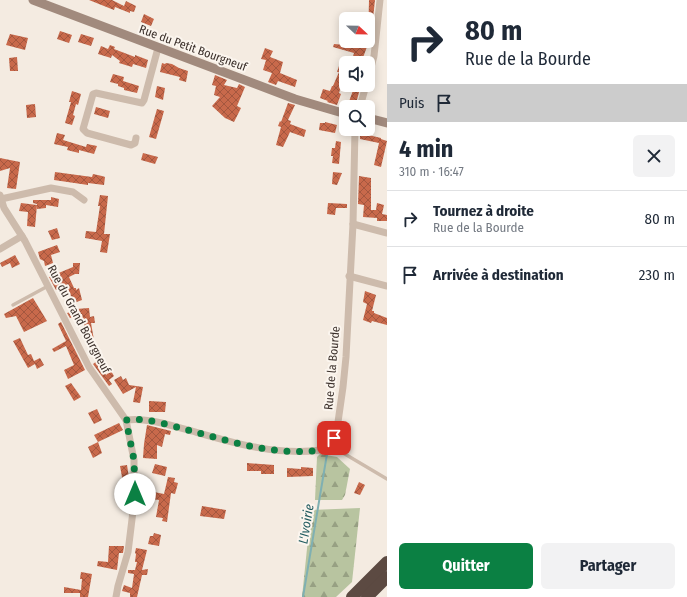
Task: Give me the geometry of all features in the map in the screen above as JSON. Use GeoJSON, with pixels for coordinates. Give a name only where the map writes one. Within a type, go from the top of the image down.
{"type":"FeatureCollection","features":[{"type":"Feature","properties":{"kind":"highway"},"geometry":{"type":"LineString","coordinates":[[352,597],[387,562]]}},
{"type":"Feature","properties":{"kind":"highway"},"geometry":{"type":"LineString","coordinates":[[367,597],[387,577]]}},
{"type":"Feature","properties":{"kind":"street","name":"Rue du Petit Bourgneuf"},"geometry":{"type":"LineString","coordinates":[[33,0],[295,99],[339,112]]}},
{"type":"Feature","properties":{"kind":"street"},"geometry":{"type":"LineString","coordinates":[[374,56],[380,0]]}},
{"type":"Feature","properties":{"kind":"street"},"geometry":{"type":"LineString","coordinates":[[136,138],[135,143],[131,145],[87,133],[83,129],[93,94],[96,93],[142,103],[158,48]]}},
{"type":"Feature","properties":{"kind":"street"},"geometry":{"type":"LineString","coordinates":[[375,120],[387,123]]}},
{"type":"Feature","properties":{"kind":"street"},"geometry":{"type":"LineString","coordinates":[[355,136],[353,224],[349,276],[387,286]]}},
{"type":"Feature","properties":{"kind":"street"},"geometry":{"type":"LineString","coordinates":[[1,197],[51,188],[74,192],[84,200]]}},
{"type":"Feature","properties":{"kind":"street","name":"Rue du Grand Bourgneuf"},"geometry":{"type":"LineString","coordinates":[[1,197],[4,208],[22,236],[89,367],[126,420],[134,460],[134,503],[126,561],[116,597]]}},
{"type":"Feature","properties":{"kind":"street"},"geometry":{"type":"LineString","coordinates":[[353,224],[387,233]]}},
{"type":"Feature","properties":{"kind":"street"},"geometry":{"type":"LineString","coordinates":[[0,249],[22,236]]}},
{"type":"Feature","properties":{"kind":"street","name":"Rue de la Bourde"},"geometry":{"type":"LineString","coordinates":[[328,444],[334,438],[343,387],[346,358],[349,276]]}},
{"type":"Feature","properties":{"kind":"street"},"geometry":{"type":"LineString","coordinates":[[126,420],[140,419],[155,422],[258,449],[313,451],[322,450],[328,444]]}},
{"type":"Feature","properties":{"kind":"lane"},"geometry":{"type":"LineString","coordinates":[[14,305],[48,285]]}},
{"type":"Feature","properties":{"kind":"lane"},"geometry":{"type":"LineString","coordinates":[[328,444],[387,479]]}},
{"type":"Feature","properties":{"kind":"green space"},"geometry":{"type":"Polygon","coordinates":[[[320,454],[337,457],[350,469],[345,495],[342,500],[315,500],[317,457],[320,454]]]}},
{"type":"Feature","properties":{"kind":"green space"},"geometry":{"type":"Polygon","coordinates":[[[360,508],[352,582],[336,597],[302,597],[311,510],[360,508]]]}},
{"type":"Feature","properties":{"kind":"building"},"geometry":{"type":"Polygon","coordinates":[[[89,0],[112,0],[124,6],[126,1],[136,6],[134,12],[130,11],[130,13],[115,7],[114,10],[89,0]]]}},
{"type":"Feature","properties":{"kind":"building"},"geometry":{"type":"Polygon","coordinates":[[[369,0],[375,0],[374,12],[369,12],[369,0]]]}},
{"type":"Feature","properties":{"kind":"building"},"geometry":{"type":"Polygon","coordinates":[[[144,14],[154,19],[151,26],[141,22],[144,14]]]}},
{"type":"Feature","properties":{"kind":"building"},"geometry":{"type":"Polygon","coordinates":[[[60,31],[72,35],[69,43],[57,39],[60,31]]]}},
{"type":"Feature","properties":{"kind":"building"},"geometry":{"type":"Polygon","coordinates":[[[10,34],[28,38],[25,50],[6,45],[10,34]]]}},
{"type":"Feature","properties":{"kind":"building"},"geometry":{"type":"Polygon","coordinates":[[[81,34],[94,38],[91,46],[78,42],[81,34]]]}},
{"type":"Feature","properties":{"kind":"building"},"geometry":{"type":"Polygon","coordinates":[[[334,44],[339,44],[339,48],[367,48],[364,56],[353,56],[354,53],[333,47],[334,44]]]}},
{"type":"Feature","properties":{"kind":"building"},"geometry":{"type":"Polygon","coordinates":[[[110,45],[115,47],[114,49],[148,60],[146,68],[133,64],[132,67],[119,63],[120,61],[112,55],[111,58],[98,54],[101,46],[108,49],[110,45]]]}},
{"type":"Feature","properties":{"kind":"building"},"geometry":{"type":"Polygon","coordinates":[[[265,48],[273,51],[270,57],[283,62],[280,73],[297,80],[295,87],[278,81],[276,85],[268,82],[272,73],[263,70],[266,60],[261,59],[265,48]]]}},
{"type":"Feature","properties":{"kind":"building"},"geometry":{"type":"Polygon","coordinates":[[[17,57],[18,71],[10,71],[9,58],[17,57]]]}},
{"type":"Feature","properties":{"kind":"building"},"geometry":{"type":"Polygon","coordinates":[[[162,63],[172,64],[188,71],[186,82],[179,80],[180,77],[160,72],[162,63]]]}},
{"type":"Feature","properties":{"kind":"building"},"geometry":{"type":"Polygon","coordinates":[[[339,72],[339,93],[341,94],[337,105],[320,98],[323,89],[330,91],[339,72]]]}},
{"type":"Feature","properties":{"kind":"building"},"geometry":{"type":"Polygon","coordinates":[[[113,74],[124,77],[123,81],[139,86],[137,93],[124,90],[124,88],[118,86],[118,84],[110,82],[113,74]]]}},
{"type":"Feature","properties":{"kind":"building"},"geometry":{"type":"Polygon","coordinates":[[[215,75],[227,80],[224,85],[237,88],[239,84],[245,87],[237,106],[241,108],[234,122],[225,118],[212,106],[220,97],[214,95],[216,86],[212,85],[215,75]]]}},
{"type":"Feature","properties":{"kind":"building"},"geometry":{"type":"Polygon","coordinates":[[[157,86],[165,88],[163,100],[155,97],[157,86]]]}},
{"type":"Feature","properties":{"kind":"building"},"geometry":{"type":"Polygon","coordinates":[[[72,91],[81,94],[78,105],[76,104],[73,115],[75,116],[72,125],[65,123],[71,102],[69,102],[72,91]]]}},
{"type":"Feature","properties":{"kind":"building"},"geometry":{"type":"Polygon","coordinates":[[[352,92],[359,92],[357,100],[350,100],[352,92]]]}},
{"type":"Feature","properties":{"kind":"building"},"geometry":{"type":"Polygon","coordinates":[[[288,103],[295,105],[288,120],[291,121],[290,124],[306,130],[304,137],[290,132],[283,147],[276,145],[281,127],[278,126],[288,103]]]}},
{"type":"Feature","properties":{"kind":"building"},"geometry":{"type":"Polygon","coordinates":[[[35,104],[36,117],[27,118],[26,105],[35,104]]]}},
{"type":"Feature","properties":{"kind":"building"},"geometry":{"type":"Polygon","coordinates":[[[96,107],[110,111],[108,118],[94,114],[96,107]]]}},
{"type":"Feature","properties":{"kind":"building"},"geometry":{"type":"Polygon","coordinates":[[[157,109],[164,111],[156,139],[149,137],[157,109]]]}},
{"type":"Feature","properties":{"kind":"building"},"geometry":{"type":"Polygon","coordinates":[[[325,122],[337,125],[335,133],[319,130],[320,123],[325,122]]]}},
{"type":"Feature","properties":{"kind":"building"},"geometry":{"type":"Polygon","coordinates":[[[57,133],[65,135],[63,140],[86,147],[87,144],[97,146],[94,154],[79,150],[79,153],[67,150],[68,147],[54,144],[57,133]]]}},
{"type":"Feature","properties":{"kind":"building"},"geometry":{"type":"Polygon","coordinates":[[[360,136],[373,136],[387,141],[381,167],[374,165],[379,143],[360,139],[360,136]]]}},
{"type":"Feature","properties":{"kind":"building"},"geometry":{"type":"Polygon","coordinates":[[[336,141],[341,142],[339,164],[332,163],[333,156],[331,156],[332,148],[335,148],[336,141]]]}},
{"type":"Feature","properties":{"kind":"building"},"geometry":{"type":"Polygon","coordinates":[[[143,153],[158,157],[155,164],[141,160],[143,153]]]}},
{"type":"Feature","properties":{"kind":"building"},"geometry":{"type":"Polygon","coordinates":[[[0,158],[20,162],[16,189],[7,188],[10,168],[0,171],[0,158]]]}},
{"type":"Feature","properties":{"kind":"building"},"geometry":{"type":"Polygon","coordinates":[[[55,172],[92,177],[93,174],[102,176],[105,177],[104,185],[88,183],[88,185],[54,180],[55,172]]]}},
{"type":"Feature","properties":{"kind":"building"},"geometry":{"type":"Polygon","coordinates":[[[333,172],[342,173],[337,185],[332,184],[333,172]]]}},
{"type":"Feature","properties":{"kind":"building"},"geometry":{"type":"Polygon","coordinates":[[[359,176],[371,178],[371,210],[376,210],[377,203],[384,205],[382,214],[387,215],[387,221],[377,221],[377,218],[363,217],[364,205],[358,204],[359,176]]]}},
{"type":"Feature","properties":{"kind":"building"},"geometry":{"type":"Polygon","coordinates":[[[100,195],[108,196],[104,234],[110,234],[107,253],[100,252],[102,241],[85,238],[86,231],[96,232],[100,195]]]}},
{"type":"Feature","properties":{"kind":"building"},"geometry":{"type":"Polygon","coordinates":[[[51,197],[59,199],[58,207],[46,205],[46,208],[37,209],[37,204],[33,203],[33,200],[51,200],[51,197]]]}},
{"type":"Feature","properties":{"kind":"building"},"geometry":{"type":"Polygon","coordinates":[[[21,203],[37,205],[35,227],[27,226],[28,212],[19,211],[21,203]]]}},
{"type":"Feature","properties":{"kind":"building"},"geometry":{"type":"Polygon","coordinates":[[[328,203],[347,204],[347,208],[336,208],[335,215],[327,214],[328,203]]]}},
{"type":"Feature","properties":{"kind":"building"},"geometry":{"type":"Polygon","coordinates":[[[57,228],[60,238],[52,240],[48,231],[57,228]]]}},
{"type":"Feature","properties":{"kind":"building"},"geometry":{"type":"Polygon","coordinates":[[[57,245],[60,252],[51,255],[53,263],[45,266],[44,261],[40,259],[38,252],[57,245]]]}},
{"type":"Feature","properties":{"kind":"building"},"geometry":{"type":"Polygon","coordinates":[[[15,255],[20,264],[12,268],[10,263],[2,267],[0,263],[15,255]]]}},
{"type":"Feature","properties":{"kind":"building"},"geometry":{"type":"Polygon","coordinates":[[[73,263],[80,263],[79,274],[69,277],[74,288],[76,288],[76,290],[79,288],[82,300],[74,303],[67,287],[56,290],[49,277],[73,267],[73,263]]]}},
{"type":"Feature","properties":{"kind":"building"},"geometry":{"type":"Polygon","coordinates":[[[365,291],[376,295],[372,311],[387,318],[387,325],[372,321],[371,323],[363,320],[367,304],[363,302],[365,291]]]}},
{"type":"Feature","properties":{"kind":"building"},"geometry":{"type":"Polygon","coordinates":[[[33,298],[47,321],[24,332],[16,316],[6,318],[4,314],[33,298]]]}},
{"type":"Feature","properties":{"kind":"building"},"geometry":{"type":"Polygon","coordinates":[[[89,308],[90,317],[94,316],[95,323],[91,323],[94,340],[87,341],[82,314],[70,318],[67,313],[76,309],[89,308]]]}},
{"type":"Feature","properties":{"kind":"building"},"geometry":{"type":"Polygon","coordinates":[[[61,322],[85,370],[68,379],[64,370],[74,365],[66,346],[54,352],[52,349],[66,341],[58,324],[61,322]]]}},
{"type":"Feature","properties":{"kind":"building"},"geometry":{"type":"Polygon","coordinates":[[[20,338],[28,355],[31,354],[34,361],[40,358],[44,365],[37,369],[35,364],[28,368],[13,341],[20,338]]]}},
{"type":"Feature","properties":{"kind":"building"},"geometry":{"type":"Polygon","coordinates":[[[97,361],[106,375],[111,371],[114,376],[109,380],[112,384],[109,386],[93,364],[97,361]]]}},
{"type":"Feature","properties":{"kind":"building"},"geometry":{"type":"Polygon","coordinates":[[[121,376],[123,380],[126,378],[129,385],[143,387],[140,403],[133,402],[136,387],[123,394],[114,380],[121,376]]]}},
{"type":"Feature","properties":{"kind":"building"},"geometry":{"type":"Polygon","coordinates":[[[71,383],[81,397],[74,401],[65,386],[71,383]]]}},
{"type":"Feature","properties":{"kind":"building"},"geometry":{"type":"Polygon","coordinates":[[[149,401],[166,402],[165,412],[149,412],[149,401]]]}},
{"type":"Feature","properties":{"kind":"building"},"geometry":{"type":"Polygon","coordinates":[[[97,409],[102,420],[94,424],[88,413],[97,409]]]}},
{"type":"Feature","properties":{"kind":"building"},"geometry":{"type":"Polygon","coordinates":[[[119,423],[123,430],[98,442],[94,435],[119,423]]]}},
{"type":"Feature","properties":{"kind":"building"},"geometry":{"type":"Polygon","coordinates":[[[147,425],[171,431],[170,435],[165,434],[162,447],[157,445],[157,459],[143,458],[147,425]]]}},
{"type":"Feature","properties":{"kind":"building"},"geometry":{"type":"Polygon","coordinates":[[[98,442],[102,453],[93,458],[88,447],[98,442]]]}},
{"type":"Feature","properties":{"kind":"building"},"geometry":{"type":"Polygon","coordinates":[[[247,463],[274,465],[274,474],[261,474],[261,471],[247,471],[247,463]]]}},
{"type":"Feature","properties":{"kind":"building"},"geometry":{"type":"Polygon","coordinates":[[[155,464],[167,467],[165,476],[152,473],[155,464]]]}},
{"type":"Feature","properties":{"kind":"building"},"geometry":{"type":"Polygon","coordinates":[[[127,465],[129,492],[126,493],[120,466],[127,465]]]}},
{"type":"Feature","properties":{"kind":"building"},"geometry":{"type":"Polygon","coordinates":[[[301,467],[313,468],[313,476],[287,477],[287,468],[301,469],[301,467]]]}},
{"type":"Feature","properties":{"kind":"building"},"geometry":{"type":"Polygon","coordinates":[[[168,477],[175,478],[174,482],[178,483],[175,494],[171,493],[167,522],[162,521],[163,518],[156,517],[159,500],[139,497],[139,489],[164,494],[168,477]]]}},
{"type":"Feature","properties":{"kind":"building"},"geometry":{"type":"Polygon","coordinates":[[[359,482],[365,485],[360,495],[354,493],[359,482]]]}},
{"type":"Feature","properties":{"kind":"building"},"geometry":{"type":"Polygon","coordinates":[[[202,506],[226,510],[224,519],[200,516],[202,506]]]}},
{"type":"Feature","properties":{"kind":"building"},"geometry":{"type":"Polygon","coordinates":[[[154,533],[161,535],[159,546],[148,544],[150,536],[153,536],[154,533]]]}},
{"type":"Feature","properties":{"kind":"building"},"geometry":{"type":"Polygon","coordinates":[[[109,546],[124,546],[123,553],[119,553],[117,570],[97,566],[98,561],[108,562],[109,546]]]}},
{"type":"Feature","properties":{"kind":"building"},"geometry":{"type":"Polygon","coordinates":[[[136,548],[147,550],[142,570],[148,569],[147,575],[142,575],[137,597],[130,597],[130,593],[122,591],[124,585],[132,588],[134,574],[128,573],[128,570],[135,570],[137,562],[135,562],[136,548]]]}},
{"type":"Feature","properties":{"kind":"building"},"geometry":{"type":"Polygon","coordinates":[[[81,572],[92,574],[88,597],[80,597],[80,593],[64,593],[64,587],[81,590],[81,572]]]}},
{"type":"Feature","properties":{"kind":"waterway","name":"L'Ivoirie"},"geometry":{"type":"LineString","coordinates":[[303,597],[327,454]]}},
{"type":"Feature","properties":{"kind":"route"},"geometry":{"type":"LineString","coordinates":[[135,494],[134,460],[126,420],[140,419],[155,422],[258,449],[280,451],[322,450],[334,438]]}}]}
